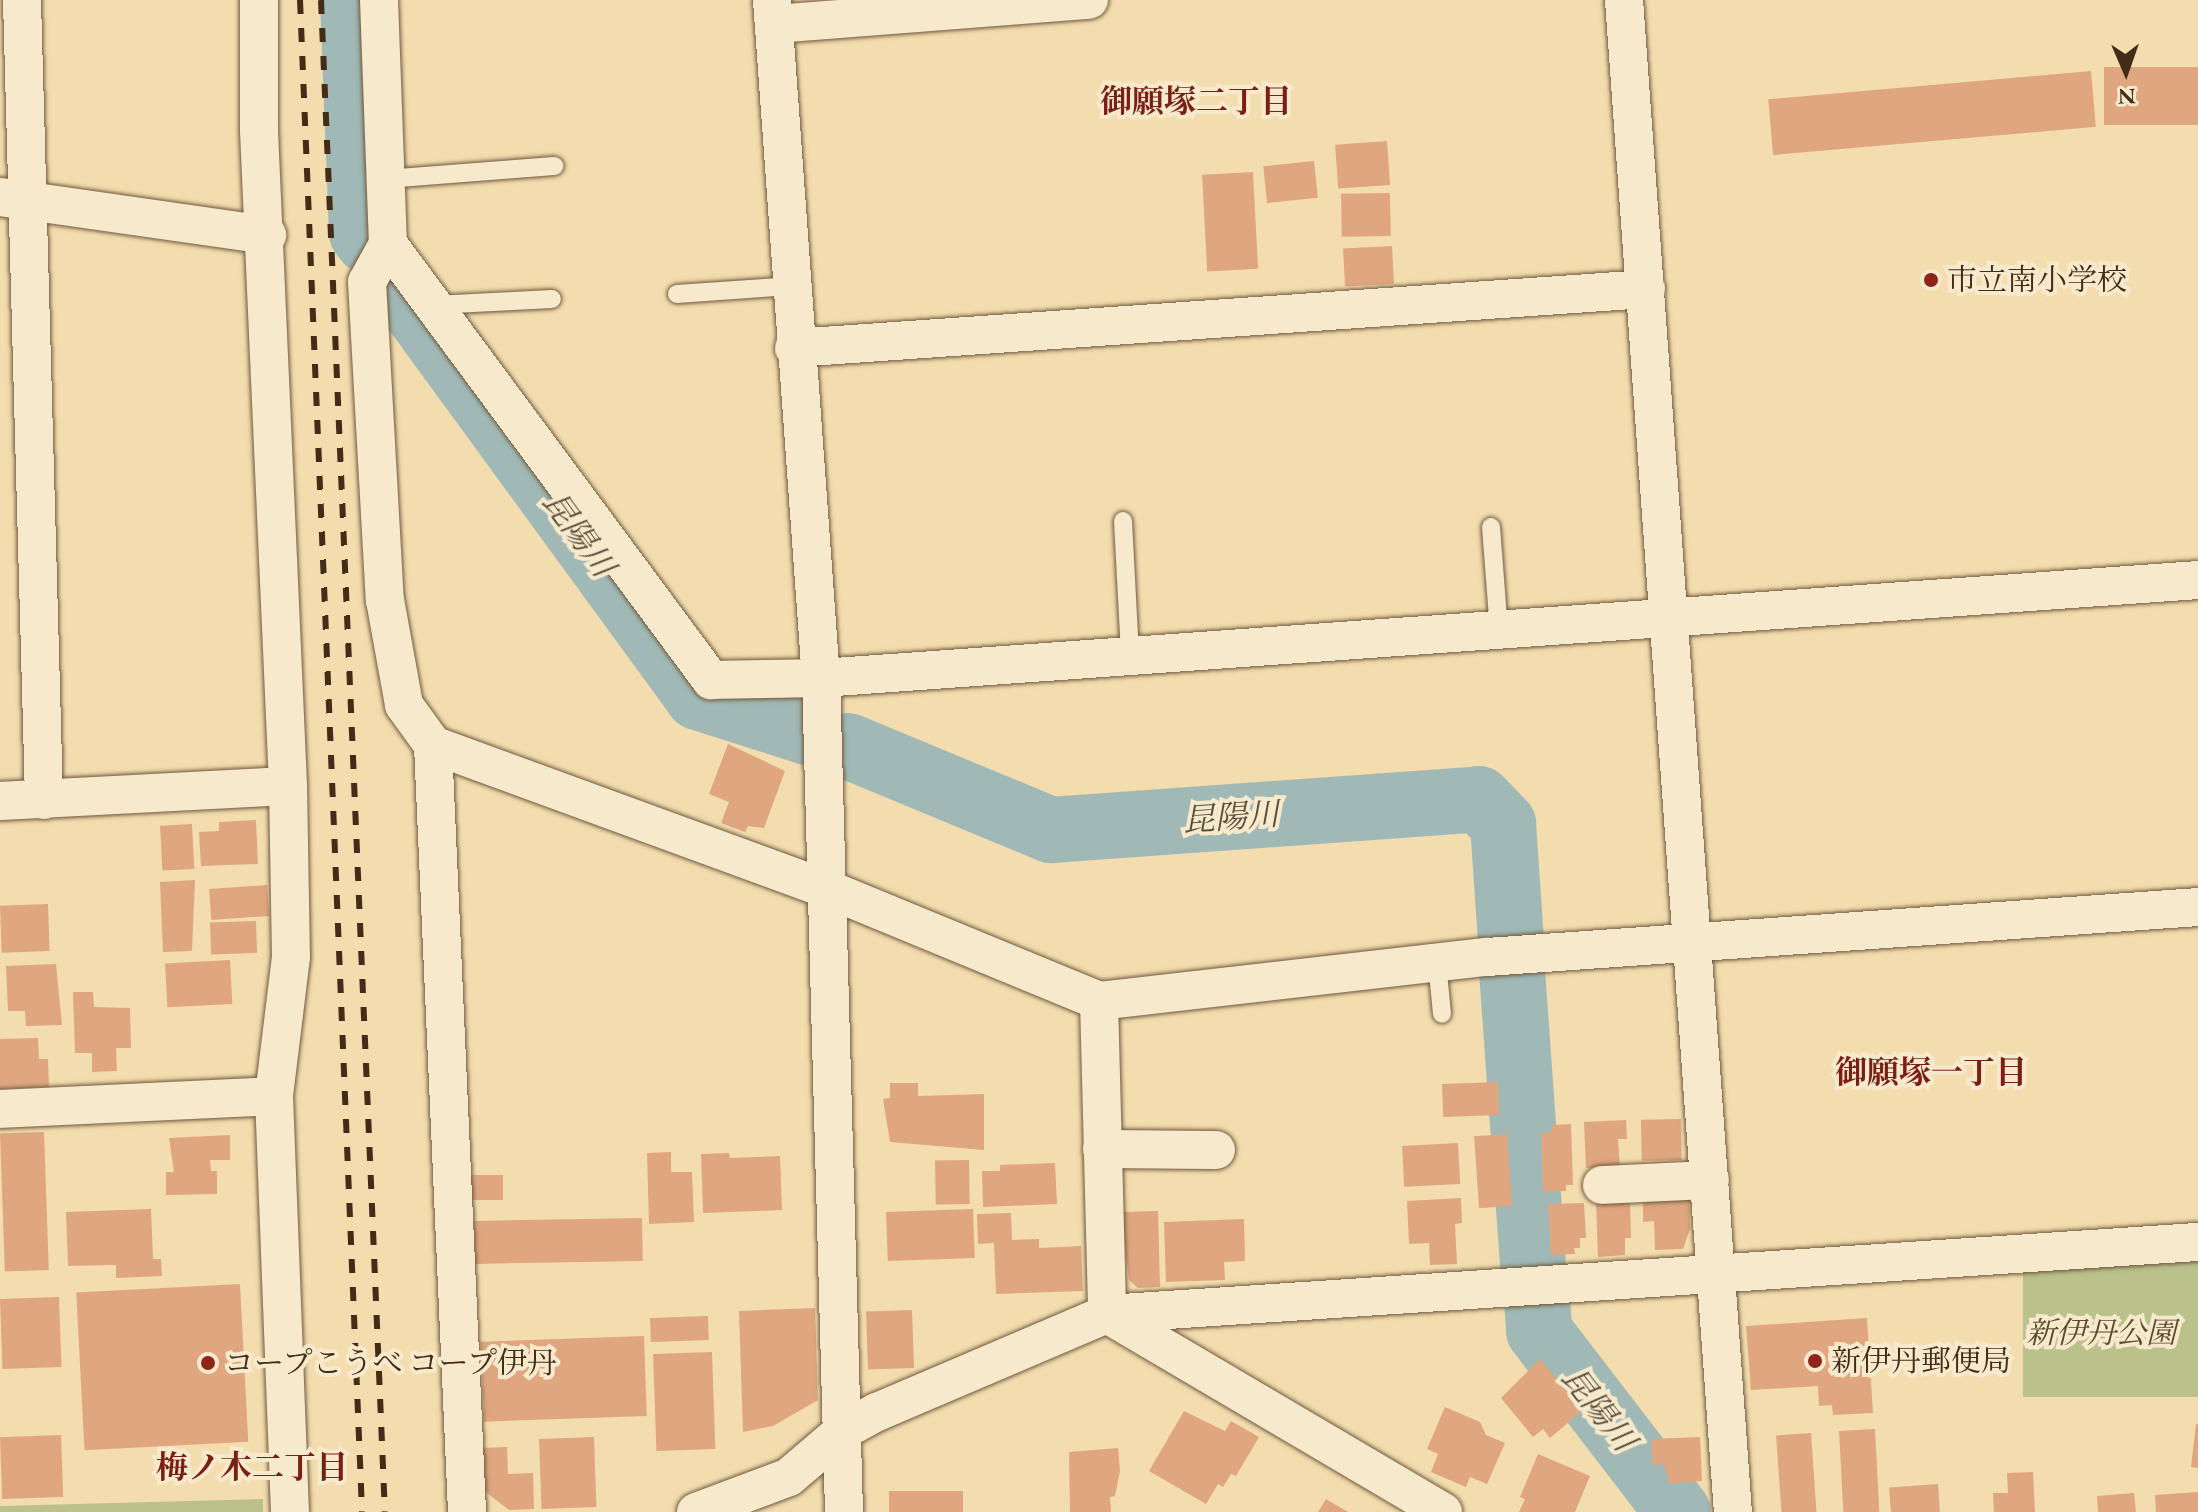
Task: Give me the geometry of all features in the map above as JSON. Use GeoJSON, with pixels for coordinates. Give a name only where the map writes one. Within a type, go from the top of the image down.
{"type":"FeatureCollection","features":[{"type":"Feature","properties":{"kind":"street"},"geometry":{"type":"LineString","coordinates":[[22,0],[14,200],[44,800]]}},
{"type":"Feature","properties":{"kind":"street"},"geometry":{"type":"LineString","coordinates":[[259,0],[259,131],[267,235],[288,786],[291,957],[274,1096],[290,1512]]}},
{"type":"Feature","properties":{"kind":"street"},"geometry":{"type":"LineString","coordinates":[[379,0],[388,244],[367,282],[385,600],[404,705],[433,745],[467,1512]]}},
{"type":"Feature","properties":{"kind":"street"},"geometry":{"type":"LineString","coordinates":[[844,1512],[830,890],[821,678],[794,348],[773,12],[1089,0]]}},
{"type":"Feature","properties":{"kind":"street"},"geometry":{"type":"LineString","coordinates":[[1624,0],[1671,618],[1733,1512]]}},
{"type":"Feature","properties":{"kind":"street"},"geometry":{"type":"LineString","coordinates":[[14,200],[267,235]]}},
{"type":"Feature","properties":{"kind":"street"},"geometry":{"type":"LineString","coordinates":[[388,244],[711,680],[821,678],[2198,580]]}},
{"type":"Feature","properties":{"kind":"street"},"geometry":{"type":"LineString","coordinates":[[794,348],[1646,289]]}},
{"type":"Feature","properties":{"kind":"street"},"geometry":{"type":"LineString","coordinates":[[433,745],[830,890],[1099,1001],[1437,962],[2198,907]]}},
{"type":"Feature","properties":{"kind":"street"},"geometry":{"type":"LineString","coordinates":[[0,801],[288,786]]}},
{"type":"Feature","properties":{"kind":"street"},"geometry":{"type":"LineString","coordinates":[[1099,1001],[1107,1314]]}},
{"type":"Feature","properties":{"kind":"street"},"geometry":{"type":"LineString","coordinates":[[0,1109],[274,1096]]}},
{"type":"Feature","properties":{"kind":"street"},"geometry":{"type":"LineString","coordinates":[[1102,1149],[1216,1150]]}},
{"type":"Feature","properties":{"kind":"street"},"geometry":{"type":"LineString","coordinates":[[1602,1185],[1710,1180]]}},
{"type":"Feature","properties":{"kind":"street"},"geometry":{"type":"LineString","coordinates":[[696,1512],[789,1477],[844,1430],[1107,1314],[2198,1242]]}},
{"type":"Feature","properties":{"kind":"street"},"geometry":{"type":"LineString","coordinates":[[1107,1314],[1443,1512]]}},
{"type":"Feature","properties":{"kind":"lane"},"geometry":{"type":"LineString","coordinates":[[385,179],[555,166]]}},
{"type":"Feature","properties":{"kind":"lane"},"geometry":{"type":"LineString","coordinates":[[677,294],[790,286]]}},
{"type":"Feature","properties":{"kind":"lane"},"geometry":{"type":"LineString","coordinates":[[434,305],[552,299]]}},
{"type":"Feature","properties":{"kind":"lane"},"geometry":{"type":"LineString","coordinates":[[1123,521],[1130,656]]}},
{"type":"Feature","properties":{"kind":"lane"},"geometry":{"type":"LineString","coordinates":[[1491,527],[1499,630]]}},
{"type":"Feature","properties":{"kind":"lane"},"geometry":{"type":"LineString","coordinates":[[1437,962],[1442,1014]]}},
{"type":"Feature","properties":{"kind":"green space","name":"新伊丹公園"},"geometry":{"type":"Polygon","coordinates":[[[2023,1256],[2198,1256],[2198,1397],[2023,1397],[2023,1256]]]}},
{"type":"Feature","properties":{"kind":"green space"},"geometry":{"type":"Polygon","coordinates":[[[263,1499],[263,1512],[0,1512],[0,1506],[263,1499]]]}},
{"type":"Feature","properties":{"kind":"building"},"geometry":{"type":"Polygon","coordinates":[[[2104,67],[2198,67],[2198,125],[2104,125],[2104,67]]]}},
{"type":"Feature","properties":{"kind":"building"},"geometry":{"type":"Polygon","coordinates":[[[2091,71],[2096,127],[1773,155],[1768,99],[2091,71]]]}},
{"type":"Feature","properties":{"kind":"building"},"geometry":{"type":"Polygon","coordinates":[[[1387,141],[1390,185],[1338,189],[1335,145],[1387,141]]]}},
{"type":"Feature","properties":{"kind":"building"},"geometry":{"type":"Polygon","coordinates":[[[1314,161],[1318,198],[1267,203],[1263,166],[1314,161]]]}},
{"type":"Feature","properties":{"kind":"building"},"geometry":{"type":"Polygon","coordinates":[[[1253,172],[1258,269],[1207,272],[1202,175],[1253,172]]]}},
{"type":"Feature","properties":{"kind":"building"},"geometry":{"type":"Polygon","coordinates":[[[1390,193],[1391,236],[1342,237],[1341,194],[1390,193]]]}},
{"type":"Feature","properties":{"kind":"building"},"geometry":{"type":"Polygon","coordinates":[[[1392,246],[1394,284],[1345,287],[1343,249],[1392,246]]]}},
{"type":"Feature","properties":{"kind":"building"},"geometry":{"type":"Polygon","coordinates":[[[728,744],[785,771],[764,828],[748,826],[745,832],[721,823],[729,802],[709,794],[728,744]]]}},
{"type":"Feature","properties":{"kind":"building"},"geometry":{"type":"Polygon","coordinates":[[[256,820],[258,864],[201,866],[199,832],[219,831],[219,822],[256,820]]]}},
{"type":"Feature","properties":{"kind":"building"},"geometry":{"type":"Polygon","coordinates":[[[192,824],[194,869],[162,871],[160,826],[192,824]]]}},
{"type":"Feature","properties":{"kind":"building"},"geometry":{"type":"Polygon","coordinates":[[[195,880],[192,951],[163,952],[160,882],[195,880]]]}},
{"type":"Feature","properties":{"kind":"building"},"geometry":{"type":"Polygon","coordinates":[[[267,885],[269,916],[211,920],[209,889],[267,885]]]}},
{"type":"Feature","properties":{"kind":"building"},"geometry":{"type":"Polygon","coordinates":[[[48,904],[50,951],[2,953],[0,906],[48,904]]]}},
{"type":"Feature","properties":{"kind":"building"},"geometry":{"type":"Polygon","coordinates":[[[256,921],[257,953],[211,955],[210,923],[256,921]]]}},
{"type":"Feature","properties":{"kind":"building"},"geometry":{"type":"Polygon","coordinates":[[[230,960],[232,1004],[167,1007],[165,963],[230,960]]]}},
{"type":"Feature","properties":{"kind":"building"},"geometry":{"type":"Polygon","coordinates":[[[56,964],[62,1025],[26,1026],[25,1011],[8,1011],[6,966],[56,964]]]}},
{"type":"Feature","properties":{"kind":"building"},"geometry":{"type":"Polygon","coordinates":[[[73,992],[93,992],[94,1007],[130,1008],[131,1048],[116,1048],[117,1071],[92,1072],[92,1053],[75,1053],[73,992]]]}},
{"type":"Feature","properties":{"kind":"building"},"geometry":{"type":"Polygon","coordinates":[[[38,1038],[39,1059],[48,1059],[49,1087],[0,1089],[0,1039],[38,1038]]]}},
{"type":"Feature","properties":{"kind":"building"},"geometry":{"type":"Polygon","coordinates":[[[1498,1082],[1499,1115],[1443,1117],[1442,1084],[1498,1082]]]}},
{"type":"Feature","properties":{"kind":"building"},"geometry":{"type":"Polygon","coordinates":[[[890,1083],[918,1083],[918,1096],[984,1094],[984,1150],[890,1142],[883,1099],[890,1098],[890,1083]]]}},
{"type":"Feature","properties":{"kind":"building"},"geometry":{"type":"Polygon","coordinates":[[[1681,1119],[1682,1160],[1642,1161],[1641,1120],[1681,1119]]]}},
{"type":"Feature","properties":{"kind":"building"},"geometry":{"type":"Polygon","coordinates":[[[1626,1120],[1627,1139],[1618,1139],[1620,1167],[1586,1168],[1584,1122],[1626,1120]]]}},
{"type":"Feature","properties":{"kind":"building"},"geometry":{"type":"Polygon","coordinates":[[[1571,1124],[1573,1185],[1566,1185],[1566,1191],[1543,1192],[1541,1133],[1552,1132],[1552,1125],[1571,1124]]]}},
{"type":"Feature","properties":{"kind":"building"},"geometry":{"type":"Polygon","coordinates":[[[44,1132],[49,1270],[5,1271],[0,1134],[44,1132]]]}},
{"type":"Feature","properties":{"kind":"building"},"geometry":{"type":"Polygon","coordinates":[[[1507,1134],[1512,1206],[1479,1208],[1474,1136],[1507,1134]]]}},
{"type":"Feature","properties":{"kind":"building"},"geometry":{"type":"Polygon","coordinates":[[[230,1135],[230,1160],[210,1160],[211,1171],[217,1171],[217,1194],[166,1195],[166,1172],[174,1172],[169,1138],[230,1135]]]}},
{"type":"Feature","properties":{"kind":"building"},"geometry":{"type":"Polygon","coordinates":[[[1458,1143],[1460,1184],[1404,1187],[1402,1146],[1458,1143]]]}},
{"type":"Feature","properties":{"kind":"building"},"geometry":{"type":"Polygon","coordinates":[[[671,1152],[671,1172],[692,1172],[694,1222],[649,1224],[647,1153],[671,1152]]]}},
{"type":"Feature","properties":{"kind":"building"},"geometry":{"type":"Polygon","coordinates":[[[729,1153],[730,1158],[780,1156],[782,1210],[703,1213],[701,1154],[729,1153]]]}},
{"type":"Feature","properties":{"kind":"building"},"geometry":{"type":"Polygon","coordinates":[[[969,1160],[970,1204],[936,1205],[935,1161],[969,1160]]]}},
{"type":"Feature","properties":{"kind":"building"},"geometry":{"type":"Polygon","coordinates":[[[1055,1163],[1057,1204],[983,1207],[982,1171],[1000,1171],[1000,1165],[1055,1163]]]}},
{"type":"Feature","properties":{"kind":"building"},"geometry":{"type":"Polygon","coordinates":[[[469,1175],[503,1175],[503,1200],[469,1200],[469,1175]]]}},
{"type":"Feature","properties":{"kind":"building"},"geometry":{"type":"Polygon","coordinates":[[[1461,1198],[1462,1223],[1455,1224],[1457,1264],[1430,1265],[1429,1243],[1409,1244],[1407,1201],[1461,1198]]]}},
{"type":"Feature","properties":{"kind":"building"},"geometry":{"type":"Polygon","coordinates":[[[1689,1200],[1690,1229],[1683,1249],[1655,1250],[1654,1221],[1643,1222],[1643,1201],[1689,1200]]]}},
{"type":"Feature","properties":{"kind":"building"},"geometry":{"type":"Polygon","coordinates":[[[1630,1201],[1631,1238],[1625,1238],[1625,1255],[1598,1257],[1596,1203],[1630,1201]]]}},
{"type":"Feature","properties":{"kind":"building"},"geometry":{"type":"Polygon","coordinates":[[[1584,1203],[1586,1238],[1580,1238],[1580,1248],[1574,1248],[1575,1254],[1551,1255],[1548,1204],[1584,1203]]]}},
{"type":"Feature","properties":{"kind":"building"},"geometry":{"type":"Polygon","coordinates":[[[151,1209],[153,1259],[161,1259],[162,1276],[116,1278],[116,1265],[68,1266],[66,1212],[151,1209]]]}},
{"type":"Feature","properties":{"kind":"building"},"geometry":{"type":"Polygon","coordinates":[[[973,1209],[975,1258],[888,1261],[886,1212],[973,1209]]]}},
{"type":"Feature","properties":{"kind":"building"},"geometry":{"type":"Polygon","coordinates":[[[1158,1211],[1160,1287],[1138,1288],[1129,1280],[1121,1212],[1158,1211]]]}},
{"type":"Feature","properties":{"kind":"building"},"geometry":{"type":"Polygon","coordinates":[[[1011,1213],[1012,1240],[1039,1239],[1039,1248],[1081,1246],[1083,1291],[996,1294],[994,1243],[978,1244],[977,1214],[1011,1213]]]}},
{"type":"Feature","properties":{"kind":"building"},"geometry":{"type":"Polygon","coordinates":[[[642,1218],[643,1261],[475,1264],[474,1221],[642,1218]]]}},
{"type":"Feature","properties":{"kind":"building"},"geometry":{"type":"Polygon","coordinates":[[[1244,1219],[1245,1261],[1224,1262],[1225,1280],[1166,1282],[1164,1222],[1244,1219]]]}},
{"type":"Feature","properties":{"kind":"building"},"geometry":{"type":"Polygon","coordinates":[[[240,1284],[248,1442],[84,1450],[76,1293],[240,1284]]]}},
{"type":"Feature","properties":{"kind":"building"},"geometry":{"type":"Polygon","coordinates":[[[59,1297],[61,1367],[2,1369],[0,1299],[59,1297]]]}},
{"type":"Feature","properties":{"kind":"building"},"geometry":{"type":"Polygon","coordinates":[[[815,1308],[818,1400],[773,1426],[743,1432],[739,1311],[815,1308]]]}},
{"type":"Feature","properties":{"kind":"building"},"geometry":{"type":"Polygon","coordinates":[[[912,1310],[914,1368],[868,1370],[866,1312],[912,1310]]]}},
{"type":"Feature","properties":{"kind":"building"},"geometry":{"type":"Polygon","coordinates":[[[708,1316],[709,1340],[651,1342],[650,1318],[708,1316]]]}},
{"type":"Feature","properties":{"kind":"building"},"geometry":{"type":"Polygon","coordinates":[[[1867,1318],[1873,1413],[1833,1415],[1832,1405],[1819,1406],[1818,1386],[1751,1390],[1746,1326],[1867,1318]]]}},
{"type":"Feature","properties":{"kind":"building"},"geometry":{"type":"Polygon","coordinates":[[[644,1336],[647,1416],[484,1422],[481,1342],[644,1336]]]}},
{"type":"Feature","properties":{"kind":"building"},"geometry":{"type":"Polygon","coordinates":[[[712,1352],[715,1449],[656,1451],[653,1354],[712,1352]]]}},
{"type":"Feature","properties":{"kind":"building"},"geometry":{"type":"Polygon","coordinates":[[[1540,1359],[1583,1410],[1550,1438],[1543,1429],[1533,1437],[1501,1398],[1540,1359]]]}},
{"type":"Feature","properties":{"kind":"building"},"geometry":{"type":"Polygon","coordinates":[[[1445,1407],[1480,1422],[1486,1435],[1505,1443],[1487,1484],[1470,1477],[1466,1487],[1431,1472],[1438,1454],[1427,1449],[1445,1407]]]}},
{"type":"Feature","properties":{"kind":"building"},"geometry":{"type":"Polygon","coordinates":[[[1184,1411],[1225,1431],[1231,1421],[1259,1437],[1236,1476],[1231,1474],[1223,1487],[1218,1484],[1206,1504],[1149,1471],[1184,1411]]]}},
{"type":"Feature","properties":{"kind":"building"},"geometry":{"type":"Polygon","coordinates":[[[2198,1424],[2198,1468],[2191,1467],[2198,1424]]]}},
{"type":"Feature","properties":{"kind":"building"},"geometry":{"type":"Polygon","coordinates":[[[1875,1429],[1879,1512],[1843,1512],[1839,1431],[1875,1429]]]}},
{"type":"Feature","properties":{"kind":"building"},"geometry":{"type":"Polygon","coordinates":[[[1811,1433],[1817,1512],[1781,1512],[1776,1435],[1811,1433]]]}},
{"type":"Feature","properties":{"kind":"building"},"geometry":{"type":"Polygon","coordinates":[[[61,1435],[63,1497],[2,1499],[0,1437],[61,1435]]]}},
{"type":"Feature","properties":{"kind":"building"},"geometry":{"type":"Polygon","coordinates":[[[594,1437],[596,1507],[541,1509],[539,1439],[594,1437]]]}},
{"type":"Feature","properties":{"kind":"building"},"geometry":{"type":"Polygon","coordinates":[[[1700,1437],[1702,1481],[1669,1484],[1664,1464],[1653,1465],[1651,1439],[1700,1437]]]}},
{"type":"Feature","properties":{"kind":"building"},"geometry":{"type":"Polygon","coordinates":[[[507,1447],[508,1474],[533,1473],[534,1509],[509,1510],[483,1490],[482,1448],[507,1447]]]}},
{"type":"Feature","properties":{"kind":"building"},"geometry":{"type":"Polygon","coordinates":[[[1118,1448],[1120,1471],[1115,1496],[1110,1497],[1111,1512],[1070,1512],[1069,1452],[1118,1448]]]}},
{"type":"Feature","properties":{"kind":"building"},"geometry":{"type":"Polygon","coordinates":[[[1538,1454],[1590,1476],[1575,1512],[1519,1512],[1525,1499],[1520,1497],[1538,1454]]]}},
{"type":"Feature","properties":{"kind":"building"},"geometry":{"type":"Polygon","coordinates":[[[2033,1472],[2035,1512],[1994,1512],[1993,1493],[2008,1493],[2007,1473],[2033,1472]]]}},
{"type":"Feature","properties":{"kind":"building"},"geometry":{"type":"Polygon","coordinates":[[[1938,1484],[1940,1512],[1891,1512],[1889,1487],[1938,1484]]]}},
{"type":"Feature","properties":{"kind":"building"},"geometry":{"type":"Polygon","coordinates":[[[889,1491],[963,1491],[963,1512],[889,1512],[889,1491]]]}},
{"type":"Feature","properties":{"kind":"building"},"geometry":{"type":"Polygon","coordinates":[[[2198,1492],[2198,1512],[2156,1512],[2155,1495],[2198,1492]]]}},
{"type":"Feature","properties":{"kind":"building"},"geometry":{"type":"Polygon","coordinates":[[[2134,1493],[2136,1512],[2098,1512],[2097,1496],[2134,1493]]]}},
{"type":"Feature","properties":{"kind":"building"},"geometry":{"type":"Polygon","coordinates":[[[1326,1499],[1348,1512],[1318,1512],[1326,1499]]]}},
{"type":"Feature","properties":{"kind":"waterway","name":"昆陽川"},"geometry":{"type":"LineString","coordinates":[[353,0],[362,233],[367,240]]}},
{"type":"Feature","properties":{"kind":"waterway","name":"昆陽川"},"geometry":{"type":"LineString","coordinates":[[392,278],[698,697],[808,732]]}},
{"type":"Feature","properties":{"kind":"waterway","name":"昆陽川"},"geometry":{"type":"LineString","coordinates":[[848,746],[1051,830],[1479,799],[1503,824],[1511,940]]}},
{"type":"Feature","properties":{"kind":"waterway","name":"昆陽川"},"geometry":{"type":"LineString","coordinates":[[1512,971],[1533,1265]]}},
{"type":"Feature","properties":{"kind":"waterway","name":"昆陽川"},"geometry":{"type":"LineString","coordinates":[[1537,1299],[1539,1331],[1678,1512]]}},
{"type":"Feature","properties":{"kind":"railway"},"geometry":{"type":"LineString","coordinates":[[300,0],[362,1512]]}},
{"type":"Feature","properties":{"kind":"railway"},"geometry":{"type":"LineString","coordinates":[[321,0],[385,1512]]}},
{"type":"Feature","properties":{"kind":"place","name":"市立南小学校"},"geometry":{"type":"Point","coordinates":[1931,280]}},
{"type":"Feature","properties":{"kind":"place","name":"新伊丹郵便局"},"geometry":{"type":"Point","coordinates":[1815,1361]}},
{"type":"Feature","properties":{"kind":"place","name":"コープこうべ コープ伊丹"},"geometry":{"type":"Point","coordinates":[208,1363]}},
{"type":"Feature","properties":{"kind":"district","name":"御願塚二丁目"},"geometry":{"type":"Point","coordinates":[1196,101]}},
{"type":"Feature","properties":{"kind":"district","name":"御願塚一丁目"},"geometry":{"type":"Point","coordinates":[1931,1072]}},
{"type":"Feature","properties":{"kind":"district","name":"梅ノ木二丁目"},"geometry":{"type":"Point","coordinates":[252,1467]}}]}
